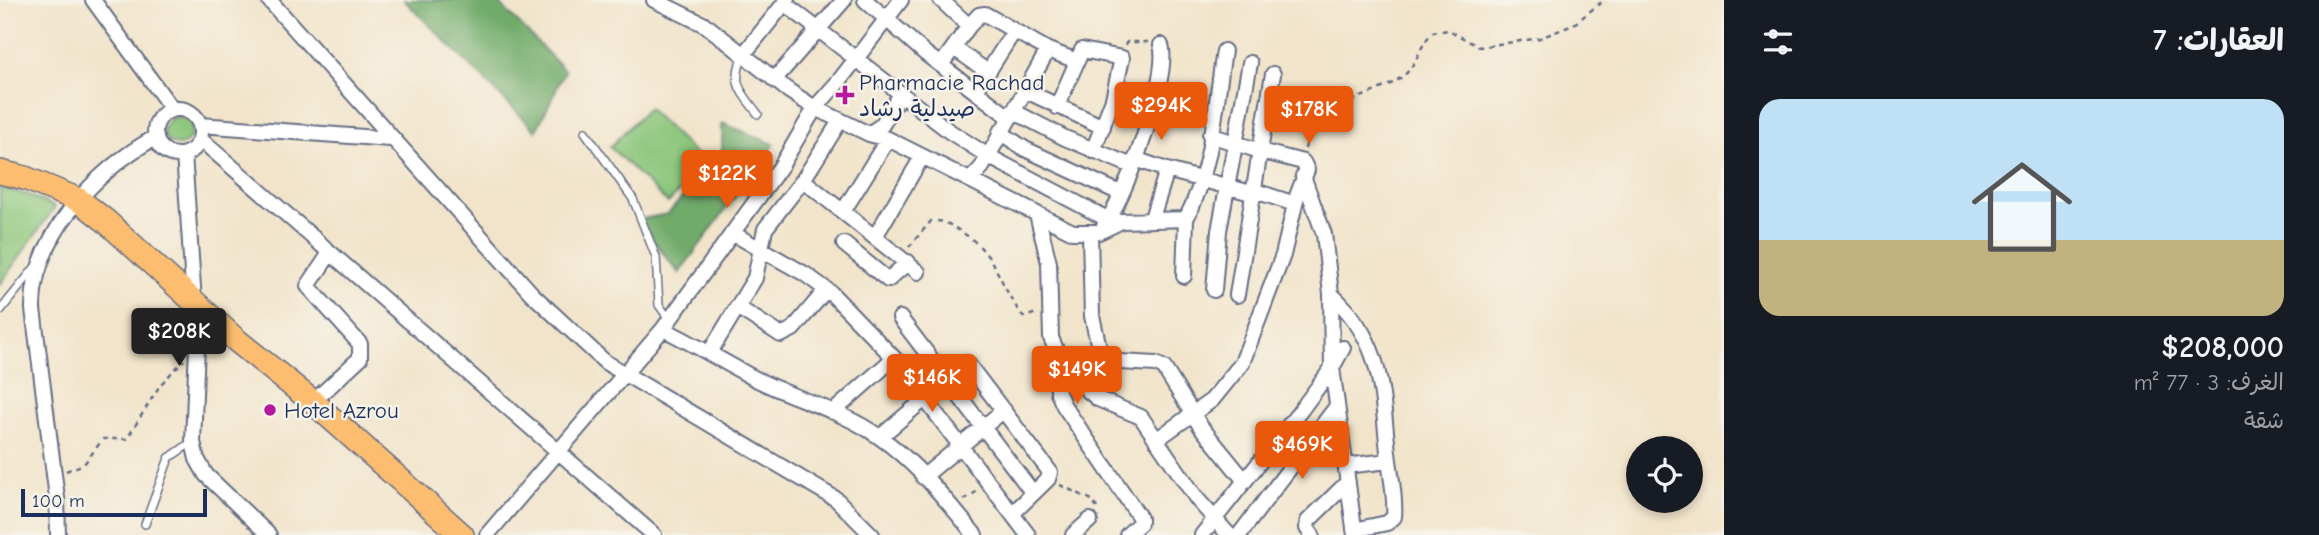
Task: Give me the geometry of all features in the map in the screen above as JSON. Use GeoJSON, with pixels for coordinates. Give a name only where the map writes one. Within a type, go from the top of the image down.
{"type":"FeatureCollection","features":[{"type":"Feature","properties":{"kind":"main road"},"geometry":{"type":"LineString","coordinates":[[0,172],[25,178],[79,200],[141,251],[236,340],[313,402],[451,532]]}},
{"type":"Feature","properties":{"kind":"street"},"geometry":{"type":"LineString","coordinates":[[93,0],[173,109]]}},
{"type":"Feature","properties":{"kind":"street"},"geometry":{"type":"LineString","coordinates":[[269,0],[532,294],[589,349],[625,374],[836,499],[872,535]]}},
{"type":"Feature","properties":{"kind":"street"},"geometry":{"type":"LineString","coordinates":[[654,0],[707,26],[774,80],[815,108],[869,134],[888,139],[1073,232],[1095,233],[1122,221],[1186,219]]}},
{"type":"Feature","properties":{"kind":"street"},"geometry":{"type":"LineString","coordinates":[[774,80],[844,0]]}},
{"type":"Feature","properties":{"kind":"street"},"geometry":{"type":"LineString","coordinates":[[865,0],[941,65],[1011,114],[1093,151],[1295,204]]}},
{"type":"Feature","properties":{"kind":"street"},"geometry":{"type":"LineString","coordinates":[[487,535],[666,324],[780,166],[815,108],[901,0]]}},
{"type":"Feature","properties":{"kind":"street"},"geometry":{"type":"LineString","coordinates":[[941,0],[969,26]]}},
{"type":"Feature","properties":{"kind":"street"},"geometry":{"type":"LineString","coordinates":[[743,55],[786,1],[818,31],[900,95],[988,156],[1109,220]]}},
{"type":"Feature","properties":{"kind":"street"},"geometry":{"type":"LineString","coordinates":[[941,65],[969,26],[982,13],[1048,50],[1077,61]]}},
{"type":"Feature","properties":{"kind":"street"},"geometry":{"type":"LineString","coordinates":[[976,91],[1014,31]]}},
{"type":"Feature","properties":{"kind":"street"},"geometry":{"type":"LineString","coordinates":[[1161,45],[1160,76],[1154,107],[1109,220],[1095,233],[1093,316],[1101,361],[1156,364],[1164,368],[1194,414],[1245,481]]}},
{"type":"Feature","properties":{"kind":"street"},"geometry":{"type":"LineString","coordinates":[[954,48],[988,72]]}},
{"type":"Feature","properties":{"kind":"street"},"geometry":{"type":"LineString","coordinates":[[971,179],[988,156],[1048,50]]}},
{"type":"Feature","properties":{"kind":"street"},"geometry":{"type":"LineString","coordinates":[[1057,107],[1082,50],[1122,58],[1114,99],[1093,151]]}},
{"type":"Feature","properties":{"kind":"street"},"geometry":{"type":"LineString","coordinates":[[1184,276],[1186,219],[1198,197],[1224,51]]}},
{"type":"Feature","properties":{"kind":"street"},"geometry":{"type":"LineString","coordinates":[[1214,290],[1219,231],[1250,63]]}},
{"type":"Feature","properties":{"kind":"street"},"geometry":{"type":"LineString","coordinates":[[1237,295],[1273,74]]}},
{"type":"Feature","properties":{"kind":"street"},"geometry":{"type":"LineString","coordinates":[[1024,90],[1103,127]]}},
{"type":"Feature","properties":{"kind":"street"},"geometry":{"type":"LineString","coordinates":[[869,134],[882,125],[900,95]]}},
{"type":"Feature","properties":{"kind":"street"},"geometry":{"type":"LineString","coordinates":[[1242,99],[1267,105]]}},
{"type":"Feature","properties":{"kind":"street"},"geometry":{"type":"LineString","coordinates":[[58,535],[54,477],[33,309],[33,289],[41,259],[79,200],[120,159],[156,137],[161,117],[173,109],[186,110],[200,132],[330,253],[654,535]]}},
{"type":"Feature","properties":{"kind":"street"},"geometry":{"type":"LineString","coordinates":[[710,352],[755,278],[765,229],[803,180],[839,121]]}},
{"type":"Feature","properties":{"kind":"street"},"geometry":{"type":"LineString","coordinates":[[200,132],[391,139]]}},
{"type":"Feature","properties":{"kind":"street"},"geometry":{"type":"LineString","coordinates":[[156,137],[170,153],[184,154],[197,146],[200,132]]}},
{"type":"Feature","properties":{"kind":"street"},"geometry":{"type":"LineString","coordinates":[[1000,132],[1025,149],[1119,193]]}},
{"type":"Feature","properties":{"kind":"street"},"geometry":{"type":"LineString","coordinates":[[1210,135],[1260,151],[1303,169],[1324,234],[1331,294],[1332,368],[1354,532],[1387,523],[1394,517],[1389,460],[1375,360],[1353,315],[1331,294]]}},
{"type":"Feature","properties":{"kind":"street"},"geometry":{"type":"LineString","coordinates":[[844,210],[888,139]]}},
{"type":"Feature","properties":{"kind":"street"},"geometry":{"type":"LineString","coordinates":[[184,154],[197,346],[192,442],[206,475],[269,535]]}},
{"type":"Feature","properties":{"kind":"street"},"geometry":{"type":"LineString","coordinates":[[876,235],[922,157]]}},
{"type":"Feature","properties":{"kind":"street"},"geometry":{"type":"LineString","coordinates":[[1156,440],[1194,414],[1234,376],[1251,347],[1283,256],[1303,169]]}},
{"type":"Feature","properties":{"kind":"street"},"geometry":{"type":"LineString","coordinates":[[1152,218],[1167,170]]}},
{"type":"Feature","properties":{"kind":"street"},"geometry":{"type":"LineString","coordinates":[[803,180],[909,263],[888,281],[844,244]]}},
{"type":"Feature","properties":{"kind":"street"},"geometry":{"type":"LineString","coordinates":[[1037,214],[1049,263],[1048,306],[1051,338],[1066,372],[1081,388],[1109,405],[1138,414],[1215,520],[1229,535]]}},
{"type":"Feature","properties":{"kind":"street"},"geometry":{"type":"LineString","coordinates":[[732,233],[826,290],[894,358],[1028,535]]}},
{"type":"Feature","properties":{"kind":"street"},"geometry":{"type":"LineString","coordinates":[[313,402],[360,358],[359,344],[308,286],[330,253]]}},
{"type":"Feature","properties":{"kind":"street"},"geometry":{"type":"LineString","coordinates":[[737,307],[781,335],[793,329],[826,290]]}},
{"type":"Feature","properties":{"kind":"street"},"geometry":{"type":"LineString","coordinates":[[900,318],[1034,494]]}},
{"type":"Feature","properties":{"kind":"street"},"geometry":{"type":"LineString","coordinates":[[666,324],[753,378],[833,412],[880,437],[923,477],[975,535]]}},
{"type":"Feature","properties":{"kind":"street"},"geometry":{"type":"LineString","coordinates":[[1202,535],[1332,368],[1343,348]]}},
{"type":"Feature","properties":{"kind":"street"},"geometry":{"type":"LineString","coordinates":[[1058,356],[1058,393],[1063,406],[1140,518],[1140,523],[1127,535]]}},
{"type":"Feature","properties":{"kind":"street"},"geometry":{"type":"LineString","coordinates":[[833,412],[894,358]]}},
{"type":"Feature","properties":{"kind":"street"},"geometry":{"type":"LineString","coordinates":[[880,437],[967,363],[1050,472],[1048,479],[1012,514]]}},
{"type":"Feature","properties":{"kind":"street"},"geometry":{"type":"LineString","coordinates":[[1239,535],[1337,406]]}},
{"type":"Feature","properties":{"kind":"street"},"geometry":{"type":"LineString","coordinates":[[923,477],[1004,410]]}},
{"type":"Feature","properties":{"kind":"street"},"geometry":{"type":"LineString","coordinates":[[1345,466],[1389,460]]}},
{"type":"Feature","properties":{"kind":"street"},"geometry":{"type":"LineString","coordinates":[[1312,535],[1307,528],[1308,521],[1348,482]]}},
{"type":"Feature","properties":{"kind":"street"},"geometry":{"type":"LineString","coordinates":[[1073,535],[1090,520]]}},
{"type":"Feature","properties":{"kind":"lane"},"geometry":{"type":"LineString","coordinates":[[743,55],[736,72],[737,85],[758,114]]}},
{"type":"Feature","properties":{"kind":"lane"},"geometry":{"type":"LineString","coordinates":[[585,132],[633,199],[656,257],[659,305],[666,324]]}},
{"type":"Feature","properties":{"kind":"lane"},"geometry":{"type":"LineString","coordinates":[[0,311],[41,259]]}},
{"type":"Feature","properties":{"kind":"lane"},"geometry":{"type":"LineString","coordinates":[[145,524],[170,458],[192,442]]}},
{"type":"Feature","properties":{"kind":"path"},"geometry":{"type":"LineString","coordinates":[[1303,169],[1312,128],[1337,107],[1404,76],[1433,32],[1449,30],[1479,47],[1539,38],[1573,25],[1604,0]]}},
{"type":"Feature","properties":{"kind":"path"},"geometry":{"type":"LineString","coordinates":[[1122,58],[1127,42],[1161,45]]}},
{"type":"Feature","properties":{"kind":"path"},"geometry":{"type":"LineString","coordinates":[[909,263],[930,221],[943,220],[975,240],[997,267],[1024,317],[1030,317],[1048,306]]}},
{"type":"Feature","properties":{"kind":"path"},"geometry":{"type":"LineString","coordinates":[[54,477],[84,464],[103,439],[127,439],[160,385],[197,346]]}},
{"type":"Feature","properties":{"kind":"path"},"geometry":{"type":"LineString","coordinates":[[1048,479],[1097,505],[1097,511],[1090,520]]}},
{"type":"Feature","properties":{"kind":"green space"},"geometry":{"type":"Polygon","coordinates":[[[404,0],[496,0],[565,71],[536,131],[404,0]]]}},
{"type":"Feature","properties":{"kind":"green space"},"geometry":{"type":"Polygon","coordinates":[[[648,108],[706,164],[668,203],[610,147],[648,108]]]}},
{"type":"Feature","properties":{"kind":"green space"},"geometry":{"type":"Polygon","coordinates":[[[178,117],[188,121],[192,131],[188,141],[178,145],[168,141],[164,131],[168,121],[178,117]]]}},
{"type":"Feature","properties":{"kind":"green space"},"geometry":{"type":"Polygon","coordinates":[[[722,123],[774,144],[679,273],[637,220],[668,214],[722,152],[722,123]]]}},
{"type":"Feature","properties":{"kind":"green space"},"geometry":{"type":"Polygon","coordinates":[[[0,188],[26,194],[55,207],[0,284],[0,188]]]}},
{"type":"Feature","properties":{"kind":"place","name":"Pharmacie Rachad صيدلية رشاد"},"geometry":{"type":"Point","coordinates":[845,95]}},
{"type":"Feature","properties":{"kind":"place","name":"Hotel Azrou"},"geometry":{"type":"Point","coordinates":[270,410]}}]}
